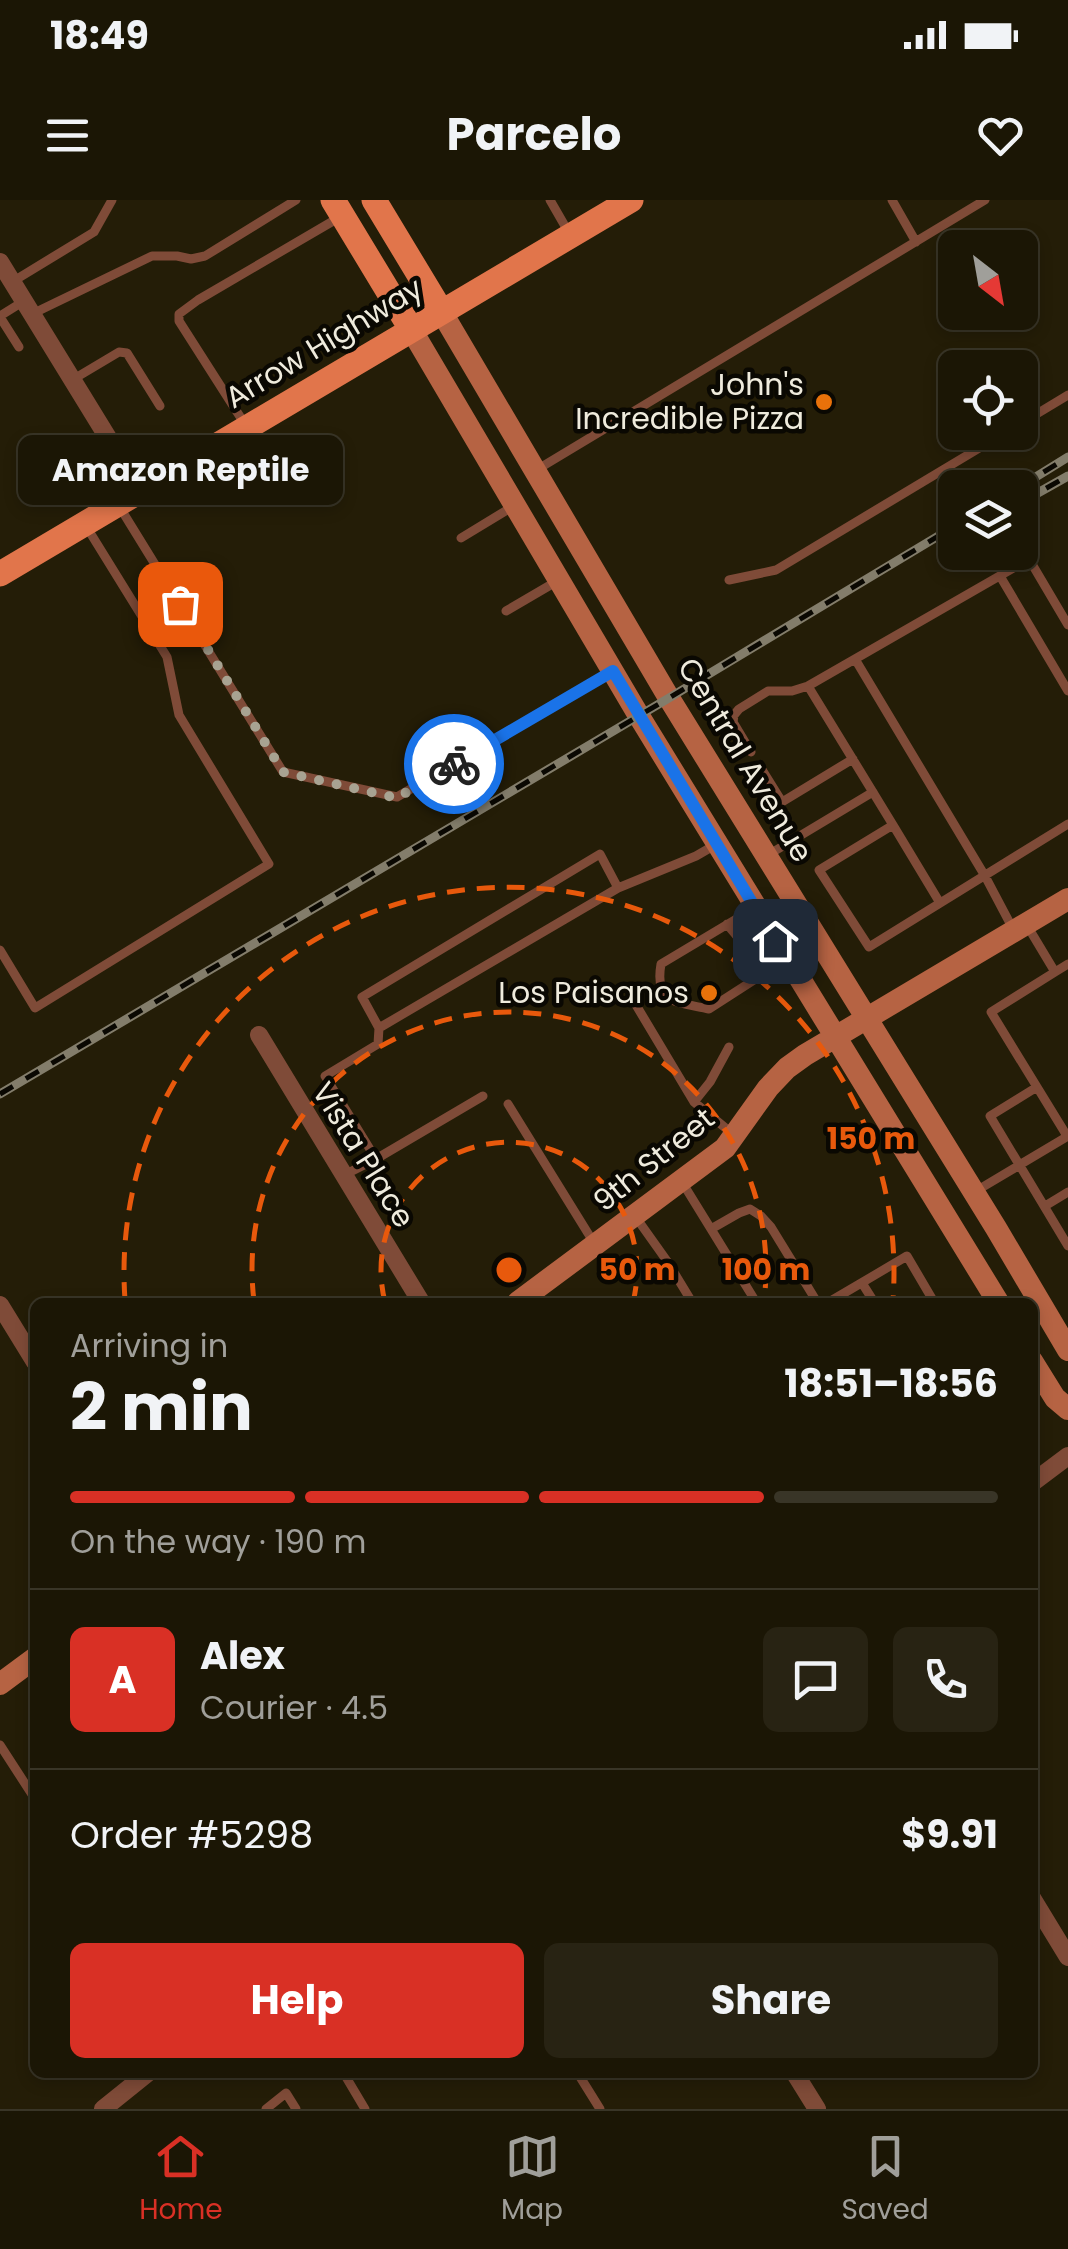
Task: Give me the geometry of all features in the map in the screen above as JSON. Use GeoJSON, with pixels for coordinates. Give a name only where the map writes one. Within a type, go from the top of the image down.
{"type":"FeatureCollection","features":[{"type":"Feature","properties":{"kind":"main road","name":"Central Avenue"},"geometry":{"type":"LineString","coordinates":[[374,200],[669,698],[1037,1298]]}},
{"type":"Feature","properties":{"kind":"main road","name":"Arrow Highway"},"geometry":{"type":"LineString","coordinates":[[0,574],[631,200]]}},
{"type":"Feature","properties":{"kind":"main road"},"geometry":{"type":"LineString","coordinates":[[338,208],[755,907],[996,1298]]}},
{"type":"Feature","properties":{"kind":"main road","name":"9th Street"},"geometry":{"type":"LineString","coordinates":[[523,1298],[725,1148],[787,1068],[1068,899]]}},
{"type":"Feature","properties":{"kind":"main road","name":"Central Avenue"},"geometry":{"type":"LineString","coordinates":[[1038,1300],[1068,1350]]}},
{"type":"Feature","properties":{"kind":"main road"},"geometry":{"type":"LineString","coordinates":[[1038,1371],[1055,1398],[1068,1409]]}},
{"type":"Feature","properties":{"kind":"main road"},"geometry":{"type":"LineString","coordinates":[[0,1684],[30,1662]]}},
{"type":"Feature","properties":{"kind":"street"},"geometry":{"type":"LineString","coordinates":[[0,262],[72,380],[129,497]]}},
{"type":"Feature","properties":{"kind":"street","name":"Vista Place"},"geometry":{"type":"LineString","coordinates":[[259,1035],[420,1298]]}},
{"type":"Feature","properties":{"kind":"street"},"geometry":{"type":"LineString","coordinates":[[0,1306],[30,1354]]}},
{"type":"Feature","properties":{"kind":"street"},"geometry":{"type":"LineString","coordinates":[[1038,1478],[1068,1456]]}},
{"type":"Feature","properties":{"kind":"street"},"geometry":{"type":"LineString","coordinates":[[1038,1908],[1068,1957]]}},
{"type":"Feature","properties":{"kind":"street"},"geometry":{"type":"LineString","coordinates":[[103,2109],[142,2078]]}},
{"type":"Feature","properties":{"kind":"street"},"geometry":{"type":"LineString","coordinates":[[798,2078],[817,2109]]}},
{"type":"Feature","properties":{"kind":"lane"},"geometry":{"type":"LineString","coordinates":[[12,282],[94,232],[112,200]]}},
{"type":"Feature","properties":{"kind":"lane"},"geometry":{"type":"LineString","coordinates":[[19,347],[0,317],[152,256],[205,256],[296,200]]}},
{"type":"Feature","properties":{"kind":"lane"},"geometry":{"type":"LineString","coordinates":[[550,200],[571,235]]}},
{"type":"Feature","properties":{"kind":"lane"},"geometry":{"type":"LineString","coordinates":[[892,200],[916,242]]}},
{"type":"Feature","properties":{"kind":"lane"},"geometry":{"type":"LineString","coordinates":[[536,470],[985,200]]}},
{"type":"Feature","properties":{"kind":"lane"},"geometry":{"type":"LineString","coordinates":[[289,486],[179,321],[179,314],[338,208]]}},
{"type":"Feature","properties":{"kind":"lane"},"geometry":{"type":"LineString","coordinates":[[72,380],[119,352],[127,353],[160,406]]}},
{"type":"Feature","properties":{"kind":"lane"},"geometry":{"type":"LineString","coordinates":[[1038,413],[1068,395]]}},
{"type":"Feature","properties":{"kind":"lane"},"geometry":{"type":"LineString","coordinates":[[729,580],[776,570],[976,450]]}},
{"type":"Feature","properties":{"kind":"lane"},"geometry":{"type":"LineString","coordinates":[[129,497],[283,772],[397,798],[613,671]]}},
{"type":"Feature","properties":{"kind":"lane"},"geometry":{"type":"LineString","coordinates":[[462,538],[514,505]]}},
{"type":"Feature","properties":{"kind":"lane"},"geometry":{"type":"LineString","coordinates":[[0,950],[35,1008],[269,864],[179,716],[167,656],[85,523]]}},
{"type":"Feature","properties":{"kind":"lane"},"geometry":{"type":"LineString","coordinates":[[751,752],[733,722],[739,708],[768,691],[808,686],[1029,559],[1068,625]]}},
{"type":"Feature","properties":{"kind":"lane"},"geometry":{"type":"LineString","coordinates":[[1000,576],[1068,691]]}},
{"type":"Feature","properties":{"kind":"lane"},"geometry":{"type":"LineString","coordinates":[[506,611],[558,580]]}},
{"type":"Feature","properties":{"kind":"lane"},"geometry":{"type":"LineString","coordinates":[[855,658],[985,876],[1054,972]]}},
{"type":"Feature","properties":{"kind":"lane"},"geometry":{"type":"LineString","coordinates":[[808,686],[940,903]]}},
{"type":"Feature","properties":{"kind":"lane"},"geometry":{"type":"LineString","coordinates":[[759,765],[782,802],[852,759]]}},
{"type":"Feature","properties":{"kind":"lane"},"geometry":{"type":"LineString","coordinates":[[765,856],[872,792]]}},
{"type":"Feature","properties":{"kind":"lane"},"geometry":{"type":"LineString","coordinates":[[893,825],[819,870],[868,947],[1068,824]]}},
{"type":"Feature","properties":{"kind":"lane"},"geometry":{"type":"LineString","coordinates":[[379,1028],[618,888],[717,844]]}},
{"type":"Feature","properties":{"kind":"lane"},"geometry":{"type":"LineString","coordinates":[[376,1159],[325,1076],[378,1044],[379,1028],[362,997],[600,854],[618,888]]}},
{"type":"Feature","properties":{"kind":"lane"},"geometry":{"type":"LineString","coordinates":[[727,924],[752,957],[757,968],[754,980],[708,1008],[670,1001],[658,980],[661,964],[755,907]]}},
{"type":"Feature","properties":{"kind":"lane"},"geometry":{"type":"LineString","coordinates":[[974,1193],[1068,1136],[992,1012],[1068,964]]}},
{"type":"Feature","properties":{"kind":"lane"},"geometry":{"type":"LineString","coordinates":[[636,1005],[694,1102],[734,1136]]}},
{"type":"Feature","properties":{"kind":"lane"},"geometry":{"type":"LineString","coordinates":[[694,1102],[729,1047]]}},
{"type":"Feature","properties":{"kind":"lane"},"geometry":{"type":"LineString","coordinates":[[1037,1087],[990,1116],[1068,1246]]}},
{"type":"Feature","properties":{"kind":"lane"},"geometry":{"type":"LineString","coordinates":[[344,1175],[483,1096]]}},
{"type":"Feature","properties":{"kind":"lane"},"geometry":{"type":"LineString","coordinates":[[508,1104],[596,1245]]}},
{"type":"Feature","properties":{"kind":"lane"},"geometry":{"type":"LineString","coordinates":[[682,1182],[754,1298]]}},
{"type":"Feature","properties":{"kind":"lane"},"geometry":{"type":"LineString","coordinates":[[1044,1206],[1068,1192]]}},
{"type":"Feature","properties":{"kind":"lane"},"geometry":{"type":"LineString","coordinates":[[711,1230],[738,1213],[750,1210],[761,1216],[814,1298]]}},
{"type":"Feature","properties":{"kind":"lane"},"geometry":{"type":"LineString","coordinates":[[635,1216],[690,1298]]}},
{"type":"Feature","properties":{"kind":"lane"},"geometry":{"type":"LineString","coordinates":[[837,1298],[907,1256],[932,1298]]}},
{"type":"Feature","properties":{"kind":"lane"},"geometry":{"type":"LineString","coordinates":[[862,1283],[871,1298]]}},
{"type":"Feature","properties":{"kind":"lane"},"geometry":{"type":"LineString","coordinates":[[0,1745],[30,1790]]}},
{"type":"Feature","properties":{"kind":"lane"},"geometry":{"type":"LineString","coordinates":[[348,2078],[366,2109]]}},
{"type":"Feature","properties":{"kind":"lane"},"geometry":{"type":"LineString","coordinates":[[580,2078],[600,2109]]}},
{"type":"Feature","properties":{"kind":"lane"},"geometry":{"type":"LineString","coordinates":[[266,2109],[286,2093],[296,2109]]}},
{"type":"Feature","properties":{"kind":"railway"},"geometry":{"type":"LineString","coordinates":[[1038,476],[1068,457]]}},
{"type":"Feature","properties":{"kind":"railway"},"geometry":{"type":"LineString","coordinates":[[1038,493],[1068,476]]}},
{"type":"Feature","properties":{"kind":"railway"},"geometry":{"type":"LineString","coordinates":[[0,1094],[938,536]]}},
{"type":"Feature","properties":{"kind":"way so far"},"geometry":{"type":"LineString","coordinates":[[180,604],[283,772],[397,798],[454,764]]}},
{"type":"Feature","properties":{"kind":"place","name":"John's Incredible Pizza"},"geometry":{"type":"Point","coordinates":[824,402]}},
{"type":"Feature","properties":{"kind":"place","name":"Amazon Reptile"},"geometry":{"type":"Point","coordinates":[180,604]}},
{"type":"Feature","properties":{"kind":"place","name":"Los Paisanos"},"geometry":{"type":"Point","coordinates":[709,993]}},
{"type":"Feature","properties":{"kind":"route"},"geometry":{"type":"LineString","coordinates":[[454,764],[613,671],[775,941]]}}]}
